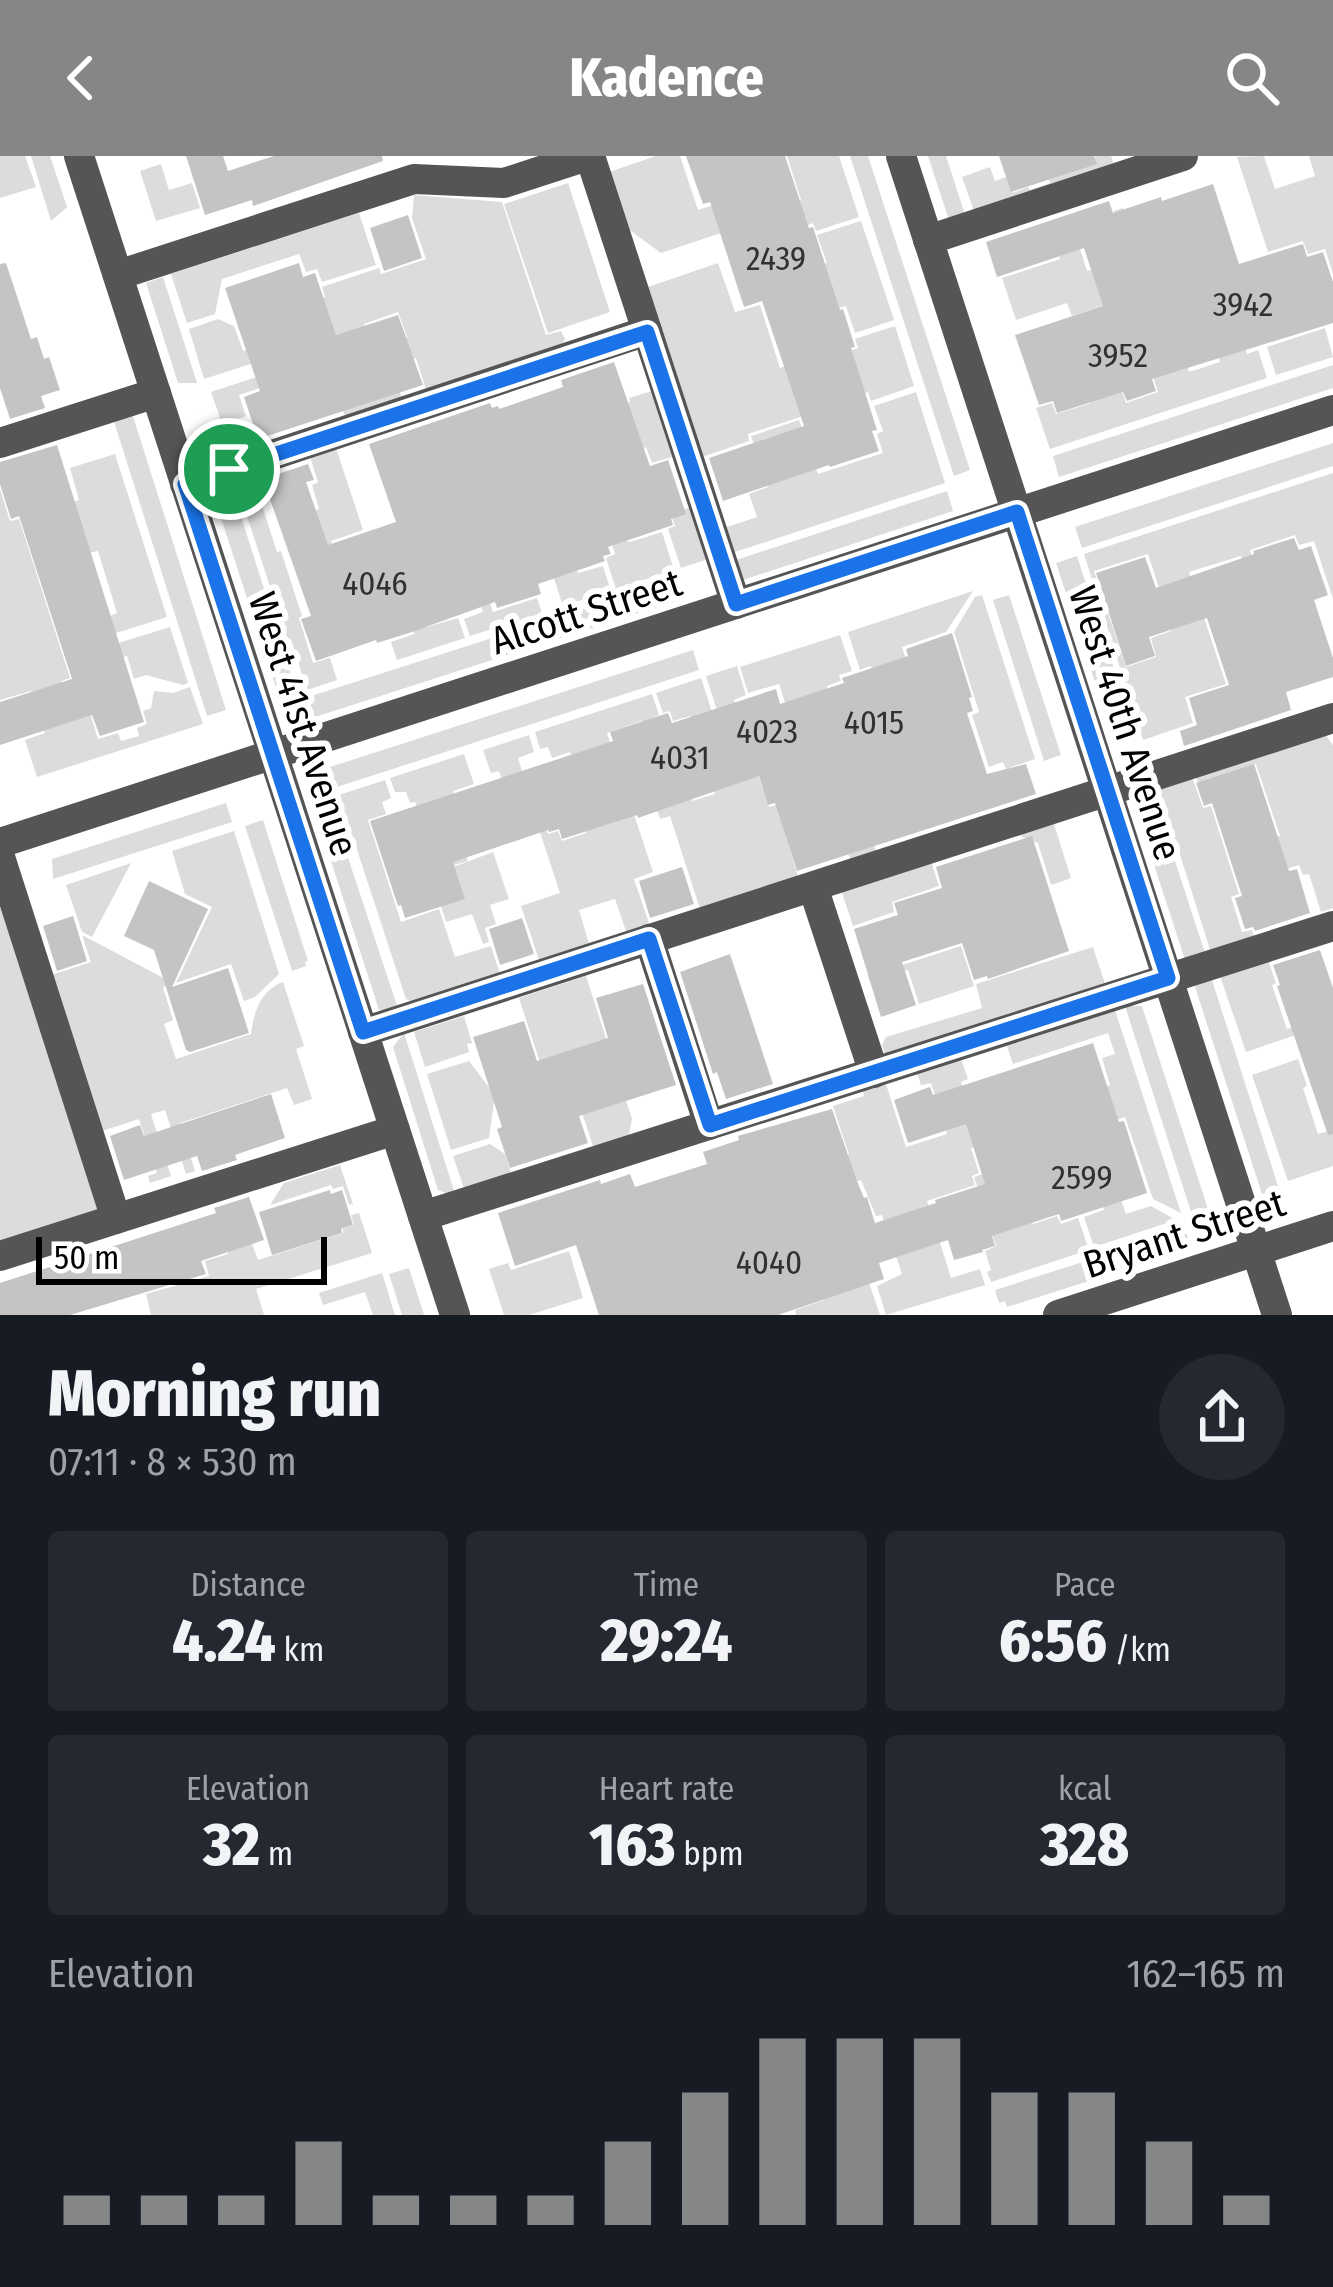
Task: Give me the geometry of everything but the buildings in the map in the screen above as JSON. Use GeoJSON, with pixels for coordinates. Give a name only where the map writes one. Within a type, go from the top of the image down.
{"type":"FeatureCollection","features":[{"type":"Feature","properties":{"kind":"street","name":"West 41st Avenue"},"geometry":{"type":"LineString","coordinates":[[79,156],[455,1315]]}},
{"type":"Feature","properties":{"kind":"street"},"geometry":{"type":"LineString","coordinates":[[118,275],[414,178],[504,183],[588,156],[736,604]]}},
{"type":"Feature","properties":{"kind":"street","name":"West 40th Avenue"},"geometry":{"type":"LineString","coordinates":[[901,156],[1277,1315]]}},
{"type":"Feature","properties":{"kind":"street"},"geometry":{"type":"LineString","coordinates":[[928,240],[1183,156]]}},
{"type":"Feature","properties":{"kind":"street"},"geometry":{"type":"LineString","coordinates":[[185,484],[647,332]]}},
{"type":"Feature","properties":{"kind":"street"},"geometry":{"type":"LineString","coordinates":[[0,443],[155,393]]}},
{"type":"Feature","properties":{"kind":"street","name":"Alcott Street"},"geometry":{"type":"LineString","coordinates":[[0,843],[1333,410]]}},
{"type":"Feature","properties":{"kind":"street"},"geometry":{"type":"LineString","coordinates":[[363,1032],[1333,718]]}},
{"type":"Feature","properties":{"kind":"street"},"geometry":{"type":"LineString","coordinates":[[0,857],[116,1219]]}},
{"type":"Feature","properties":{"kind":"street"},"geometry":{"type":"LineString","coordinates":[[813,886],[874,1072]]}},
{"type":"Feature","properties":{"kind":"street"},"geometry":{"type":"LineString","coordinates":[[423,1216],[1333,926]]}},
{"type":"Feature","properties":{"kind":"street"},"geometry":{"type":"LineString","coordinates":[[649,939],[710,1125]]}},
{"type":"Feature","properties":{"kind":"street"},"geometry":{"type":"LineString","coordinates":[[0,1256],[395,1130]]}},
{"type":"Feature","properties":{"kind":"street","name":"Bryant Street"},"geometry":{"type":"LineString","coordinates":[[1058,1315],[1333,1226]]}},
{"type":"Feature","properties":{"kind":"shaded area"},"geometry":{"type":"Polygon","coordinates":[[[0,156],[25,156],[36,187],[0,198],[0,156]]]}},
{"type":"Feature","properties":{"kind":"shaded area"},"geometry":{"type":"Polygon","coordinates":[[[31,156],[50,156],[67,207],[51,221],[31,156]]]}},
{"type":"Feature","properties":{"kind":"shaded area"},"geometry":{"type":"Polygon","coordinates":[[[656,156],[680,156],[698,210],[729,200],[748,224],[661,253],[624,226],[606,173],[656,156]]]}},
{"type":"Feature","properties":{"kind":"shaded area"},"geometry":{"type":"Polygon","coordinates":[[[787,156],[839,156],[859,217],[816,231],[813,223],[806,226],[750,217],[801,200],[787,156]]]}},
{"type":"Feature","properties":{"kind":"shaded area"},"geometry":{"type":"Polygon","coordinates":[[[850,156],[868,156],[970,470],[954,476],[850,156]]]}},
{"type":"Feature","properties":{"kind":"shaded area"},"geometry":{"type":"Polygon","coordinates":[[[928,156],[946,156],[966,218],[950,223],[928,156]]]}},
{"type":"Feature","properties":{"kind":"shaded area"},"geometry":{"type":"Polygon","coordinates":[[[1095,156],[1111,156],[1115,168],[975,214],[962,177],[990,167],[995,181],[1006,177],[1013,193],[1096,163],[1095,156]]]}},
{"type":"Feature","properties":{"kind":"shaded area"},"geometry":{"type":"Polygon","coordinates":[[[1264,156],[1275,189],[1315,176],[1309,156],[1333,156],[1333,274],[1325,249],[1308,254],[1303,241],[1268,252],[1237,157],[1264,156]]]}},
{"type":"Feature","properties":{"kind":"shaded area"},"geometry":{"type":"Polygon","coordinates":[[[161,164],[169,190],[192,183],[200,208],[156,221],[140,171],[161,164]]]}},
{"type":"Feature","properties":{"kind":"shaded area"},"geometry":{"type":"Polygon","coordinates":[[[568,183],[610,312],[548,333],[504,204],[568,183]]]}},
{"type":"Feature","properties":{"kind":"shaded area"},"geometry":{"type":"Polygon","coordinates":[[[414,195],[502,202],[546,335],[561,331],[565,339],[556,355],[428,396],[416,358],[393,365],[403,403],[347,422],[318,369],[239,395],[246,416],[222,424],[211,392],[370,340],[373,348],[407,337],[398,312],[326,342],[313,301],[325,297],[322,287],[426,259],[412,218],[414,195]]]}},
{"type":"Feature","properties":{"kind":"shaded area"},"geometry":{"type":"Polygon","coordinates":[[[1123,208],[1140,255],[1111,303],[1072,316],[1067,303],[1016,320],[1002,278],[1060,259],[1049,223],[1070,217],[1087,271],[1129,257],[1114,211],[1123,208]]]}},
{"type":"Feature","properties":{"kind":"shaded area"},"geometry":{"type":"Polygon","coordinates":[[[359,213],[376,265],[322,282],[317,269],[306,272],[299,254],[222,279],[215,314],[187,323],[171,274],[359,213]]]}},
{"type":"Feature","properties":{"kind":"shaded area"},"geometry":{"type":"Polygon","coordinates":[[[861,221],[894,320],[855,333],[846,306],[836,309],[817,235],[861,221]]]}},
{"type":"Feature","properties":{"kind":"shaded area"},"geometry":{"type":"Polygon","coordinates":[[[718,263],[735,312],[760,305],[780,368],[793,364],[810,414],[748,434],[749,441],[699,458],[648,287],[718,263]]]}},
{"type":"Feature","properties":{"kind":"shaded area"},"geometry":{"type":"Polygon","coordinates":[[[163,277],[197,383],[178,383],[146,283],[163,277]]]}},
{"type":"Feature","properties":{"kind":"shaded area"},"geometry":{"type":"Polygon","coordinates":[[[1196,286],[1247,354],[1258,350],[1267,378],[1050,449],[1036,408],[1052,403],[1056,414],[1091,403],[1088,392],[1121,388],[1126,403],[1158,392],[1134,318],[1185,361],[1189,372],[1220,362],[1196,286]]]}},
{"type":"Feature","properties":{"kind":"shaded area"},"geometry":{"type":"Polygon","coordinates":[[[218,319],[234,326],[243,351],[317,327],[322,341],[204,379],[189,329],[218,319]]]}},
{"type":"Feature","properties":{"kind":"shaded area"},"geometry":{"type":"Polygon","coordinates":[[[895,326],[914,386],[871,401],[868,392],[857,396],[846,352],[858,348],[855,339],[895,326]]]}},
{"type":"Feature","properties":{"kind":"shaded area"},"geometry":{"type":"Polygon","coordinates":[[[1325,328],[1333,357],[1276,375],[1267,347],[1325,328]]]}},
{"type":"Feature","properties":{"kind":"shaded area"},"geometry":{"type":"Polygon","coordinates":[[[1333,365],[1333,388],[1059,477],[1053,456],[1333,365]]]}},
{"type":"Feature","properties":{"kind":"shaded area"},"geometry":{"type":"Polygon","coordinates":[[[655,390],[693,505],[688,506],[672,457],[652,463],[646,447],[593,465],[617,539],[630,542],[662,532],[674,570],[616,589],[606,558],[615,554],[572,420],[655,390]]]}},
{"type":"Feature","properties":{"kind":"shaded area"},"geometry":{"type":"Polygon","coordinates":[[[916,392],[945,483],[732,553],[724,528],[757,517],[749,494],[768,487],[751,436],[799,420],[818,474],[883,453],[877,434],[883,431],[874,406],[916,392]]]}},
{"type":"Feature","properties":{"kind":"shaded area"},"geometry":{"type":"Polygon","coordinates":[[[131,410],[226,710],[207,716],[112,415],[131,410]]]}},
{"type":"Feature","properties":{"kind":"shaded area"},"geometry":{"type":"Polygon","coordinates":[[[1333,443],[1333,466],[1082,548],[1075,527],[1333,443]]]}},
{"type":"Feature","properties":{"kind":"shaded area"},"geometry":{"type":"Polygon","coordinates":[[[336,448],[363,530],[331,541],[362,633],[284,521],[319,509],[312,485],[318,482],[310,457],[336,448]]]}},
{"type":"Feature","properties":{"kind":"shaded area"},"geometry":{"type":"Polygon","coordinates":[[[115,454],[167,617],[113,634],[108,617],[117,613],[98,551],[87,553],[22,519],[79,500],[70,468],[115,454]]]}},
{"type":"Feature","properties":{"kind":"shaded area"},"geometry":{"type":"Polygon","coordinates":[[[262,467],[264,474],[253,478],[277,552],[281,551],[313,663],[330,658],[337,680],[307,690],[234,476],[262,467]]]}},
{"type":"Feature","properties":{"kind":"shaded area"},"geometry":{"type":"Polygon","coordinates":[[[1333,473],[1333,599],[1314,541],[1299,545],[1295,535],[1250,550],[1270,614],[1261,617],[1241,556],[1189,572],[1226,684],[1185,697],[1193,723],[1143,740],[1084,554],[1333,473]],[[1148,554],[1094,571],[1126,667],[1156,657],[1151,638],[1172,628],[1148,554]]]}},
{"type":"Feature","properties":{"kind":"shaded area"},"geometry":{"type":"Polygon","coordinates":[[[229,479],[297,692],[279,697],[212,490],[229,479]]]}},
{"type":"Feature","properties":{"kind":"shaded area"},"geometry":{"type":"Polygon","coordinates":[[[0,489],[10,521],[19,519],[70,678],[61,681],[71,712],[88,707],[98,739],[118,733],[121,741],[139,736],[137,728],[147,724],[143,711],[151,708],[154,691],[173,693],[190,687],[203,724],[37,777],[25,740],[45,733],[31,691],[0,700],[0,489]]]}},
{"type":"Feature","properties":{"kind":"shaded area"},"geometry":{"type":"Polygon","coordinates":[[[947,491],[953,511],[740,581],[733,561],[947,491]]]}},
{"type":"Feature","properties":{"kind":"shaded area"},"geometry":{"type":"Polygon","coordinates":[[[694,506],[711,558],[681,568],[668,529],[675,526],[671,514],[694,506]]]}},
{"type":"Feature","properties":{"kind":"shaded area"},"geometry":{"type":"Polygon","coordinates":[[[535,520],[578,573],[603,566],[611,591],[563,606],[535,520]]]}},
{"type":"Feature","properties":{"kind":"shaded area"},"geometry":{"type":"Polygon","coordinates":[[[401,550],[427,627],[458,618],[465,638],[397,660],[391,642],[414,634],[401,550]]]}},
{"type":"Feature","properties":{"kind":"shaded area"},"geometry":{"type":"Polygon","coordinates":[[[1077,556],[1136,736],[1115,743],[1056,563],[1077,556]]]}},
{"type":"Feature","properties":{"kind":"shaded area"},"geometry":{"type":"Polygon","coordinates":[[[476,560],[493,612],[537,598],[542,613],[470,636],[464,619],[483,612],[467,563],[476,560]]]}},
{"type":"Feature","properties":{"kind":"shaded area"},"geometry":{"type":"Polygon","coordinates":[[[676,579],[682,599],[312,718],[305,698],[676,579]]]}},
{"type":"Feature","properties":{"kind":"shaded area"},"geometry":{"type":"Polygon","coordinates":[[[973,591],[946,632],[902,647],[923,713],[870,666],[860,670],[848,632],[973,591]]]}},
{"type":"Feature","properties":{"kind":"shaded area"},"geometry":{"type":"Polygon","coordinates":[[[982,595],[1035,759],[1006,769],[1003,762],[989,767],[972,715],[979,712],[954,632],[975,597],[982,595]]]}},
{"type":"Feature","properties":{"kind":"shaded area"},"geometry":{"type":"Polygon","coordinates":[[[1009,595],[1061,755],[1044,761],[993,600],[1009,595]]]}},
{"type":"Feature","properties":{"kind":"shaded area"},"geometry":{"type":"Polygon","coordinates":[[[170,627],[188,683],[146,675],[134,679],[127,656],[106,662],[102,648],[170,627]]]}},
{"type":"Feature","properties":{"kind":"shaded area"},"geometry":{"type":"Polygon","coordinates":[[[840,635],[852,671],[827,686],[876,851],[850,859],[832,806],[782,823],[799,880],[701,912],[670,816],[660,819],[653,796],[686,785],[692,801],[715,794],[713,787],[757,772],[769,807],[814,793],[779,684],[748,693],[740,667],[840,635]]]}},
{"type":"Feature","properties":{"kind":"shaded area"},"geometry":{"type":"Polygon","coordinates":[[[693,650],[699,670],[337,787],[330,767],[693,650]]]}},
{"type":"Feature","properties":{"kind":"shaded area"},"geometry":{"type":"Polygon","coordinates":[[[737,666],[746,695],[734,700],[743,728],[720,720],[706,676],[737,666]]]}},
{"type":"Feature","properties":{"kind":"shaded area"},"geometry":{"type":"Polygon","coordinates":[[[701,678],[714,718],[698,743],[690,716],[673,721],[670,711],[663,713],[656,693],[701,678]]]}},
{"type":"Feature","properties":{"kind":"shaded area"},"geometry":{"type":"Polygon","coordinates":[[[652,694],[659,715],[651,719],[654,729],[641,721],[607,733],[653,872],[634,879],[650,926],[627,934],[615,899],[579,910],[590,947],[540,963],[521,906],[560,893],[538,826],[544,824],[548,834],[558,831],[562,841],[586,833],[589,810],[570,752],[552,758],[548,747],[540,749],[535,732],[652,694]]]}},
{"type":"Feature","properties":{"kind":"shaded area"},"geometry":{"type":"Polygon","coordinates":[[[1322,731],[1333,745],[1333,908],[1321,912],[1309,874],[1303,875],[1299,865],[1240,884],[1230,852],[1280,836],[1256,764],[1198,783],[1194,772],[1322,731]]]}},
{"type":"Feature","properties":{"kind":"shaded area"},"geometry":{"type":"Polygon","coordinates":[[[529,735],[534,752],[518,758],[530,798],[510,805],[499,771],[491,773],[483,750],[529,735]]]}},
{"type":"Feature","properties":{"kind":"shaded area"},"geometry":{"type":"Polygon","coordinates":[[[464,754],[474,784],[453,791],[456,803],[450,806],[468,861],[437,870],[415,802],[410,803],[406,792],[395,792],[390,778],[464,754]]]}},
{"type":"Feature","properties":{"kind":"shaded area"},"geometry":{"type":"Polygon","coordinates":[[[1191,774],[1203,808],[1211,806],[1239,894],[1231,897],[1242,932],[1252,930],[1256,942],[1212,956],[1158,785],[1191,774]]]}},
{"type":"Feature","properties":{"kind":"shaded area"},"geometry":{"type":"Polygon","coordinates":[[[385,780],[391,798],[382,802],[386,814],[368,820],[401,922],[439,909],[455,957],[491,946],[502,980],[420,1006],[406,999],[339,795],[385,780]]]}},
{"type":"Feature","properties":{"kind":"shaded area"},"geometry":{"type":"Polygon","coordinates":[[[1151,788],[1206,956],[1186,963],[1133,800],[1138,792],[1151,788]]]}},
{"type":"Feature","properties":{"kind":"shaded area"},"geometry":{"type":"Polygon","coordinates":[[[329,800],[400,1015],[379,1010],[313,805],[329,800]]]}},
{"type":"Feature","properties":{"kind":"shaded area"},"geometry":{"type":"Polygon","coordinates":[[[226,803],[232,822],[53,879],[52,859],[226,803]]]}},
{"type":"Feature","properties":{"kind":"shaded area"},"geometry":{"type":"Polygon","coordinates":[[[263,820],[308,961],[292,971],[245,826],[263,820]]]}},
{"type":"Feature","properties":{"kind":"shaded area"},"geometry":{"type":"Polygon","coordinates":[[[1053,821],[1071,878],[1051,885],[1038,843],[1020,832],[1053,821]]]}},
{"type":"Feature","properties":{"kind":"shaded area"},"geometry":{"type":"Polygon","coordinates":[[[234,831],[279,974],[244,1001],[231,964],[176,983],[212,907],[185,894],[172,851],[234,831]]]}},
{"type":"Feature","properties":{"kind":"shaded area"},"geometry":{"type":"Polygon","coordinates":[[[493,852],[509,899],[490,905],[496,924],[485,928],[489,942],[483,944],[472,914],[446,922],[433,881],[440,872],[493,852]]]}},
{"type":"Feature","properties":{"kind":"shaded area"},"geometry":{"type":"Polygon","coordinates":[[[931,861],[939,886],[892,902],[894,912],[853,926],[841,890],[931,861]]]}},
{"type":"Feature","properties":{"kind":"shaded area"},"geometry":{"type":"Polygon","coordinates":[[[131,863],[92,937],[82,932],[66,885],[131,863]]]}},
{"type":"Feature","properties":{"kind":"shaded area"},"geometry":{"type":"Polygon","coordinates":[[[0,909],[100,1215],[0,1247],[0,909]]]}},
{"type":"Feature","properties":{"kind":"shaded area"},"geometry":{"type":"Polygon","coordinates":[[[82,935],[173,983],[163,987],[173,1020],[164,1024],[176,1059],[251,1034],[260,1003],[283,982],[304,1046],[296,1049],[312,1099],[294,1105],[287,1088],[180,1123],[195,1171],[186,1174],[165,1110],[151,1114],[171,1176],[150,1183],[148,1176],[157,1173],[139,1119],[96,1133],[45,977],[91,962],[82,935]]]}},
{"type":"Feature","properties":{"kind":"shaded area"},"geometry":{"type":"Polygon","coordinates":[[[961,946],[974,986],[919,1004],[908,970],[870,982],[868,976],[961,946]]]}},
{"type":"Feature","properties":{"kind":"shaded area"},"geometry":{"type":"Polygon","coordinates":[[[1093,947],[1106,987],[886,1058],[882,1045],[886,1037],[982,1008],[976,984],[1093,947]]]}},
{"type":"Feature","properties":{"kind":"shaded area"},"geometry":{"type":"Polygon","coordinates":[[[1268,960],[1287,1029],[1319,1019],[1322,1026],[1246,1052],[1220,976],[1268,960]]]}},
{"type":"Feature","properties":{"kind":"shaded area"},"geometry":{"type":"Polygon","coordinates":[[[586,976],[632,1119],[628,1141],[595,1152],[573,1086],[543,1072],[519,998],[586,976]]]}},
{"type":"Feature","properties":{"kind":"shaded area"},"geometry":{"type":"Polygon","coordinates":[[[1211,977],[1279,1189],[1262,1194],[1195,987],[1211,977]]]}},
{"type":"Feature","properties":{"kind":"shaded area"},"geometry":{"type":"Polygon","coordinates":[[[1125,1006],[1142,1006],[1208,1209],[1192,1215],[1125,1006]]]}},
{"type":"Feature","properties":{"kind":"shaded area"},"geometry":{"type":"Polygon","coordinates":[[[1115,1010],[1181,1213],[1153,1199],[1125,1117],[1078,1132],[1026,1112],[1110,1085],[1102,1058],[1115,1054],[1108,1033],[1013,1064],[1007,1046],[1115,1010]]]}},
{"type":"Feature","properties":{"kind":"shaded area"},"geometry":{"type":"Polygon","coordinates":[[[464,1016],[472,1043],[467,1044],[469,1052],[425,1067],[414,1032],[464,1016]]]}},
{"type":"Feature","properties":{"kind":"shaded area"},"geometry":{"type":"Polygon","coordinates":[[[404,1033],[456,1197],[438,1190],[393,1047],[404,1033]]]}},
{"type":"Feature","properties":{"kind":"shaded area"},"geometry":{"type":"Polygon","coordinates":[[[961,1059],[968,1079],[961,1082],[977,1132],[1005,1137],[971,1148],[979,1173],[972,1176],[975,1185],[927,1201],[951,1278],[980,1269],[985,1285],[886,1315],[877,1286],[902,1274],[882,1215],[876,1216],[861,1180],[831,1189],[823,1164],[849,1155],[833,1106],[864,1096],[862,1088],[885,1081],[906,1147],[947,1134],[931,1083],[921,1085],[917,1073],[961,1059]]]}},
{"type":"Feature","properties":{"kind":"shaded area"},"geometry":{"type":"Polygon","coordinates":[[[1298,1059],[1318,1134],[1333,1130],[1333,1166],[1288,1181],[1252,1075],[1298,1059]]]}},
{"type":"Feature","properties":{"kind":"shaded area"},"geometry":{"type":"Polygon","coordinates":[[[469,1061],[491,1090],[506,1097],[494,1102],[489,1138],[451,1150],[427,1074],[469,1061]]]}},
{"type":"Feature","properties":{"kind":"shaded area"},"geometry":{"type":"Polygon","coordinates":[[[490,1144],[505,1154],[513,1179],[466,1194],[453,1156],[490,1144]]]}},
{"type":"Feature","properties":{"kind":"shaded area"},"geometry":{"type":"Polygon","coordinates":[[[1013,1164],[1033,1224],[1057,1216],[1061,1224],[1078,1218],[1089,1250],[991,1282],[985,1251],[996,1246],[974,1177],[1013,1164]]]}},
{"type":"Feature","properties":{"kind":"shaded area"},"geometry":{"type":"Polygon","coordinates":[[[340,1165],[353,1204],[349,1205],[343,1186],[333,1189],[331,1185],[270,1205],[284,1183],[340,1165]]]}},
{"type":"Feature","properties":{"kind":"shaded area"},"geometry":{"type":"Polygon","coordinates":[[[1120,1197],[1126,1214],[1151,1206],[1176,1220],[1094,1247],[1084,1217],[1120,1197]]]}},
{"type":"Feature","properties":{"kind":"shaded area"},"geometry":{"type":"Polygon","coordinates":[[[359,1213],[372,1253],[256,1289],[264,1315],[151,1315],[146,1294],[209,1276],[205,1261],[228,1254],[226,1244],[249,1236],[258,1260],[343,1233],[354,1225],[351,1215],[359,1213]]]}},
{"type":"Feature","properties":{"kind":"shaded area"},"geometry":{"type":"Polygon","coordinates":[[[1185,1229],[1191,1248],[1103,1276],[1097,1258],[1185,1229]]]}},
{"type":"Feature","properties":{"kind":"shaded area"},"geometry":{"type":"Polygon","coordinates":[[[569,1251],[583,1298],[529,1315],[504,1315],[489,1269],[508,1263],[511,1270],[569,1251]]]}},
{"type":"Feature","properties":{"kind":"shaded area"},"geometry":{"type":"Polygon","coordinates":[[[1092,1259],[1096,1272],[1090,1274],[1092,1280],[1007,1307],[1005,1301],[999,1303],[995,1290],[1092,1259]]]}},
{"type":"Feature","properties":{"kind":"shaded area"},"geometry":{"type":"Polygon","coordinates":[[[409,1268],[424,1315],[402,1315],[389,1274],[409,1268]]]}},
{"type":"Feature","properties":{"kind":"shaded area"},"geometry":{"type":"Polygon","coordinates":[[[382,1273],[395,1315],[373,1315],[365,1292],[323,1305],[319,1293],[382,1273]]]}},
{"type":"Feature","properties":{"kind":"shaded area"},"geometry":{"type":"Polygon","coordinates":[[[816,1275],[869,1283],[880,1315],[796,1315],[795,1310],[824,1300],[816,1275]]]}},
{"type":"Feature","properties":{"kind":"route"},"geometry":{"type":"LineString","coordinates":[[647,332],[736,604],[1017,512],[1168,978],[710,1125],[649,939],[363,1032],[185,484],[229,469],[647,332]]}}]}
